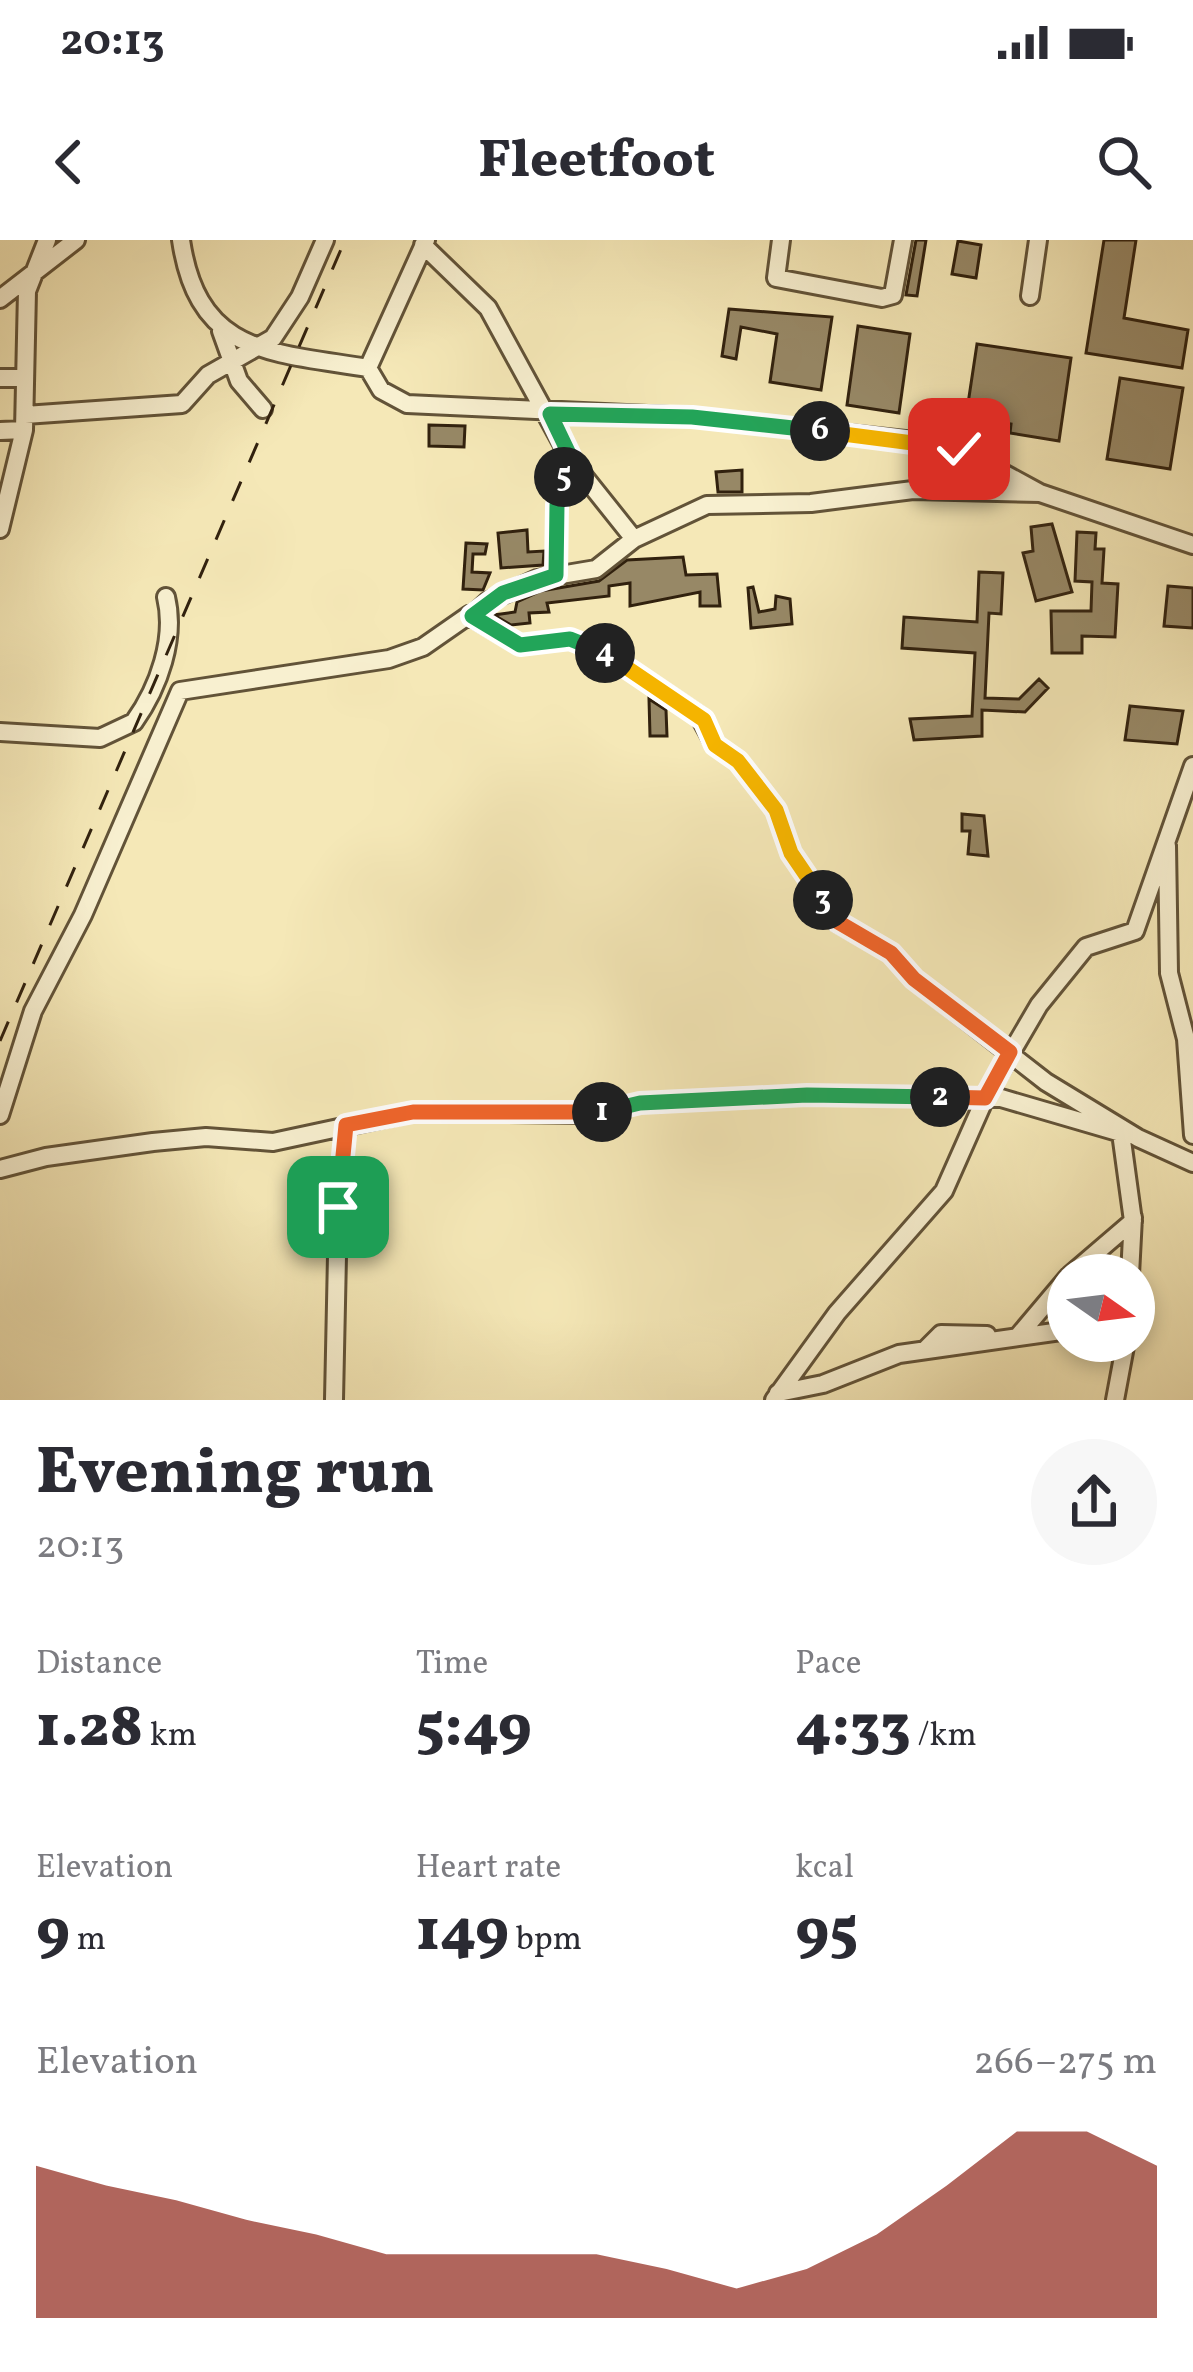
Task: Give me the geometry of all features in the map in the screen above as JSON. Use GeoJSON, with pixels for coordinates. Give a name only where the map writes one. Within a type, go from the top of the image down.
{"type":"FeatureCollection","features":[{"type":"Feature","properties":{"kind":"street"},"geometry":{"type":"LineString","coordinates":[[1,522],[25,423],[30,278],[47,240]]}},
{"type":"Feature","properties":{"kind":"street"},"geometry":{"type":"LineString","coordinates":[[0,299],[76,240]]}},
{"type":"Feature","properties":{"kind":"street"},"geometry":{"type":"LineString","coordinates":[[182,240],[187,278],[220,331],[231,363],[263,409]]}},
{"type":"Feature","properties":{"kind":"street"},"geometry":{"type":"LineString","coordinates":[[0,431],[25,423],[182,404],[208,375],[256,349],[284,325],[325,240]]}},
{"type":"Feature","properties":{"kind":"street"},"geometry":{"type":"LineString","coordinates":[[781,240],[776,278],[882,298],[892,295],[898,281],[903,240]]}},
{"type":"Feature","properties":{"kind":"street"},"geometry":{"type":"LineString","coordinates":[[1030,296],[1038,240]]}},
{"type":"Feature","properties":{"kind":"street"},"geometry":{"type":"LineString","coordinates":[[368,368],[424,243],[488,308],[572,460],[634,539]]}},
{"type":"Feature","properties":{"kind":"street"},"geometry":{"type":"LineString","coordinates":[[220,331],[256,349],[368,368],[381,390],[407,404],[692,417],[933,443],[959,449],[1040,493],[1193,545]]}},
{"type":"Feature","properties":{"kind":"street"},"geometry":{"type":"LineString","coordinates":[[0,378],[25,378]]}},
{"type":"Feature","properties":{"kind":"street"},"geometry":{"type":"LineString","coordinates":[[556,575],[557,505],[572,460]]}},
{"type":"Feature","properties":{"kind":"street"},"geometry":{"type":"LineString","coordinates":[[0,1115],[25,1030],[83,915],[180,691],[389,659],[423,647],[503,593],[556,575],[596,569],[634,539],[707,505],[812,503],[913,490],[1040,493]]}},
{"type":"Feature","properties":{"kind":"street"},"geometry":{"type":"LineString","coordinates":[[0,732],[100,738],[134,722],[172,632],[166,597]]}},
{"type":"Feature","properties":{"kind":"street"},"geometry":{"type":"LineString","coordinates":[[472,616],[520,645],[570,639],[602,651],[704,720],[715,745],[738,761],[776,810],[791,853],[838,922],[891,953],[914,979],[1046,1082],[1138,1138],[1193,1163]]}},
{"type":"Feature","properties":{"kind":"street"},"geometry":{"type":"LineString","coordinates":[[776,1396],[882,1258],[944,1191],[1010,1052],[1086,946],[1135,931],[1193,766]]}},
{"type":"Feature","properties":{"kind":"street"},"geometry":{"type":"LineString","coordinates":[[1165,842],[1170,862],[1169,973],[1185,1013],[1193,1135]]}},
{"type":"Feature","properties":{"kind":"street"},"geometry":{"type":"LineString","coordinates":[[0,1169],[94,1149],[206,1137],[273,1142],[413,1112],[591,1114],[640,1103],[807,1095],[985,1098],[1068,1115],[1120,1133],[1133,1221]]}},
{"type":"Feature","properties":{"kind":"street"},"geometry":{"type":"LineString","coordinates":[[334,1400],[338,1207],[346,1125]]}},
{"type":"Feature","properties":{"kind":"street"},"geometry":{"type":"LineString","coordinates":[[1131,1254],[1138,1138]]}},
{"type":"Feature","properties":{"kind":"street"},"geometry":{"type":"LineString","coordinates":[[1095,1254],[1133,1221]]}},
{"type":"Feature","properties":{"kind":"street"},"geometry":{"type":"LineString","coordinates":[[1022,1335],[1047,1304]]}},
{"type":"Feature","properties":{"kind":"street"},"geometry":{"type":"LineString","coordinates":[[776,1396],[824,1384],[870,1362],[1047,1332]]}},
{"type":"Feature","properties":{"kind":"street"},"geometry":{"type":"LineString","coordinates":[[1115,1400],[1121,1362]]}},
{"type":"Feature","properties":{"kind":"building"},"geometry":{"type":"Polygon","coordinates":[[[916,240],[926,240],[917,296],[906,295],[916,240]]]}},
{"type":"Feature","properties":{"kind":"building"},"geometry":{"type":"Polygon","coordinates":[[[1104,240],[1136,240],[1124,318],[1188,330],[1182,368],[1086,353],[1104,240]]]}},
{"type":"Feature","properties":{"kind":"building"},"geometry":{"type":"Polygon","coordinates":[[[958,241],[981,245],[976,278],[952,274],[958,241]]]}},
{"type":"Feature","properties":{"kind":"building"},"geometry":{"type":"Polygon","coordinates":[[[729,309],[832,317],[821,390],[770,382],[777,334],[741,327],[736,359],[722,356],[729,309]]]}},
{"type":"Feature","properties":{"kind":"building"},"geometry":{"type":"Polygon","coordinates":[[[858,326],[910,334],[899,413],[847,405],[858,326]]]}},
{"type":"Feature","properties":{"kind":"building"},"geometry":{"type":"Polygon","coordinates":[[[977,344],[1071,358],[1059,441],[1010,433],[1011,424],[966,417],[977,344]]]}},
{"type":"Feature","properties":{"kind":"building"},"geometry":{"type":"Polygon","coordinates":[[[1120,378],[1183,388],[1170,469],[1107,459],[1120,378]]]}},
{"type":"Feature","properties":{"kind":"building"},"geometry":{"type":"Polygon","coordinates":[[[429,425],[465,426],[464,447],[429,446],[429,425]]]}},
{"type":"Feature","properties":{"kind":"building"},"geometry":{"type":"Polygon","coordinates":[[[923,455],[951,460],[950,478],[924,478],[923,455]]]}},
{"type":"Feature","properties":{"kind":"building"},"geometry":{"type":"Polygon","coordinates":[[[742,470],[742,492],[718,492],[716,472],[742,470]]]}},
{"type":"Feature","properties":{"kind":"building"},"geometry":{"type":"Polygon","coordinates":[[[1052,524],[1072,592],[1036,601],[1023,553],[1033,551],[1031,527],[1052,524]]]}},
{"type":"Feature","properties":{"kind":"building"},"geometry":{"type":"Polygon","coordinates":[[[527,530],[528,552],[544,551],[543,565],[501,568],[498,533],[527,530]]]}},
{"type":"Feature","properties":{"kind":"building"},"geometry":{"type":"Polygon","coordinates":[[[1077,532],[1096,533],[1095,549],[1104,549],[1102,583],[1118,584],[1115,637],[1082,636],[1082,653],[1052,653],[1051,611],[1091,611],[1092,582],[1075,581],[1077,532]]]}},
{"type":"Feature","properties":{"kind":"building"},"geometry":{"type":"Polygon","coordinates":[[[466,543],[487,544],[485,554],[473,554],[472,572],[490,573],[483,590],[463,589],[466,543]]]}},
{"type":"Feature","properties":{"kind":"building"},"geometry":{"type":"Polygon","coordinates":[[[683,557],[686,575],[717,574],[720,606],[700,606],[700,592],[630,606],[630,583],[609,586],[609,596],[547,603],[549,612],[529,613],[530,623],[511,625],[494,615],[515,612],[517,602],[541,591],[599,581],[627,560],[683,557]]]}},
{"type":"Feature","properties":{"kind":"building"},"geometry":{"type":"Polygon","coordinates":[[[979,572],[1003,573],[1001,614],[989,613],[985,698],[1019,699],[1039,679],[1048,688],[1025,712],[982,710],[982,736],[914,740],[910,719],[972,716],[975,653],[902,648],[904,617],[977,622],[979,572]]]}},
{"type":"Feature","properties":{"kind":"building"},"geometry":{"type":"Polygon","coordinates":[[[1168,586],[1193,588],[1193,628],[1164,626],[1168,586]]]}},
{"type":"Feature","properties":{"kind":"building"},"geometry":{"type":"Polygon","coordinates":[[[753,587],[759,612],[775,609],[776,596],[790,599],[792,624],[751,628],[748,588],[753,587]]]}},
{"type":"Feature","properties":{"kind":"building"},"geometry":{"type":"Polygon","coordinates":[[[649,699],[666,710],[667,736],[650,736],[649,699]]]}},
{"type":"Feature","properties":{"kind":"building"},"geometry":{"type":"Polygon","coordinates":[[[1130,706],[1183,711],[1177,744],[1125,740],[1130,706]]]}},
{"type":"Feature","properties":{"kind":"building"},"geometry":{"type":"Polygon","coordinates":[[[962,814],[984,816],[988,856],[968,854],[970,831],[962,831],[962,814]]]}},
{"type":"Feature","properties":{"kind":"railway"},"geometry":{"type":"LineString","coordinates":[[0,1041],[345,240]]}},
{"type":"Feature","properties":{"kind":"route"},"geometry":{"type":"LineString","coordinates":[[338,1207],[346,1125],[413,1112],[591,1114],[640,1103],[807,1095],[985,1098],[1010,1052],[914,979],[891,953],[838,922],[791,853],[776,810],[738,761],[715,745],[704,720],[602,651],[570,639],[520,645],[472,616],[503,593],[556,575],[557,505],[572,460],[550,414],[692,417],[959,449]]}}]}
